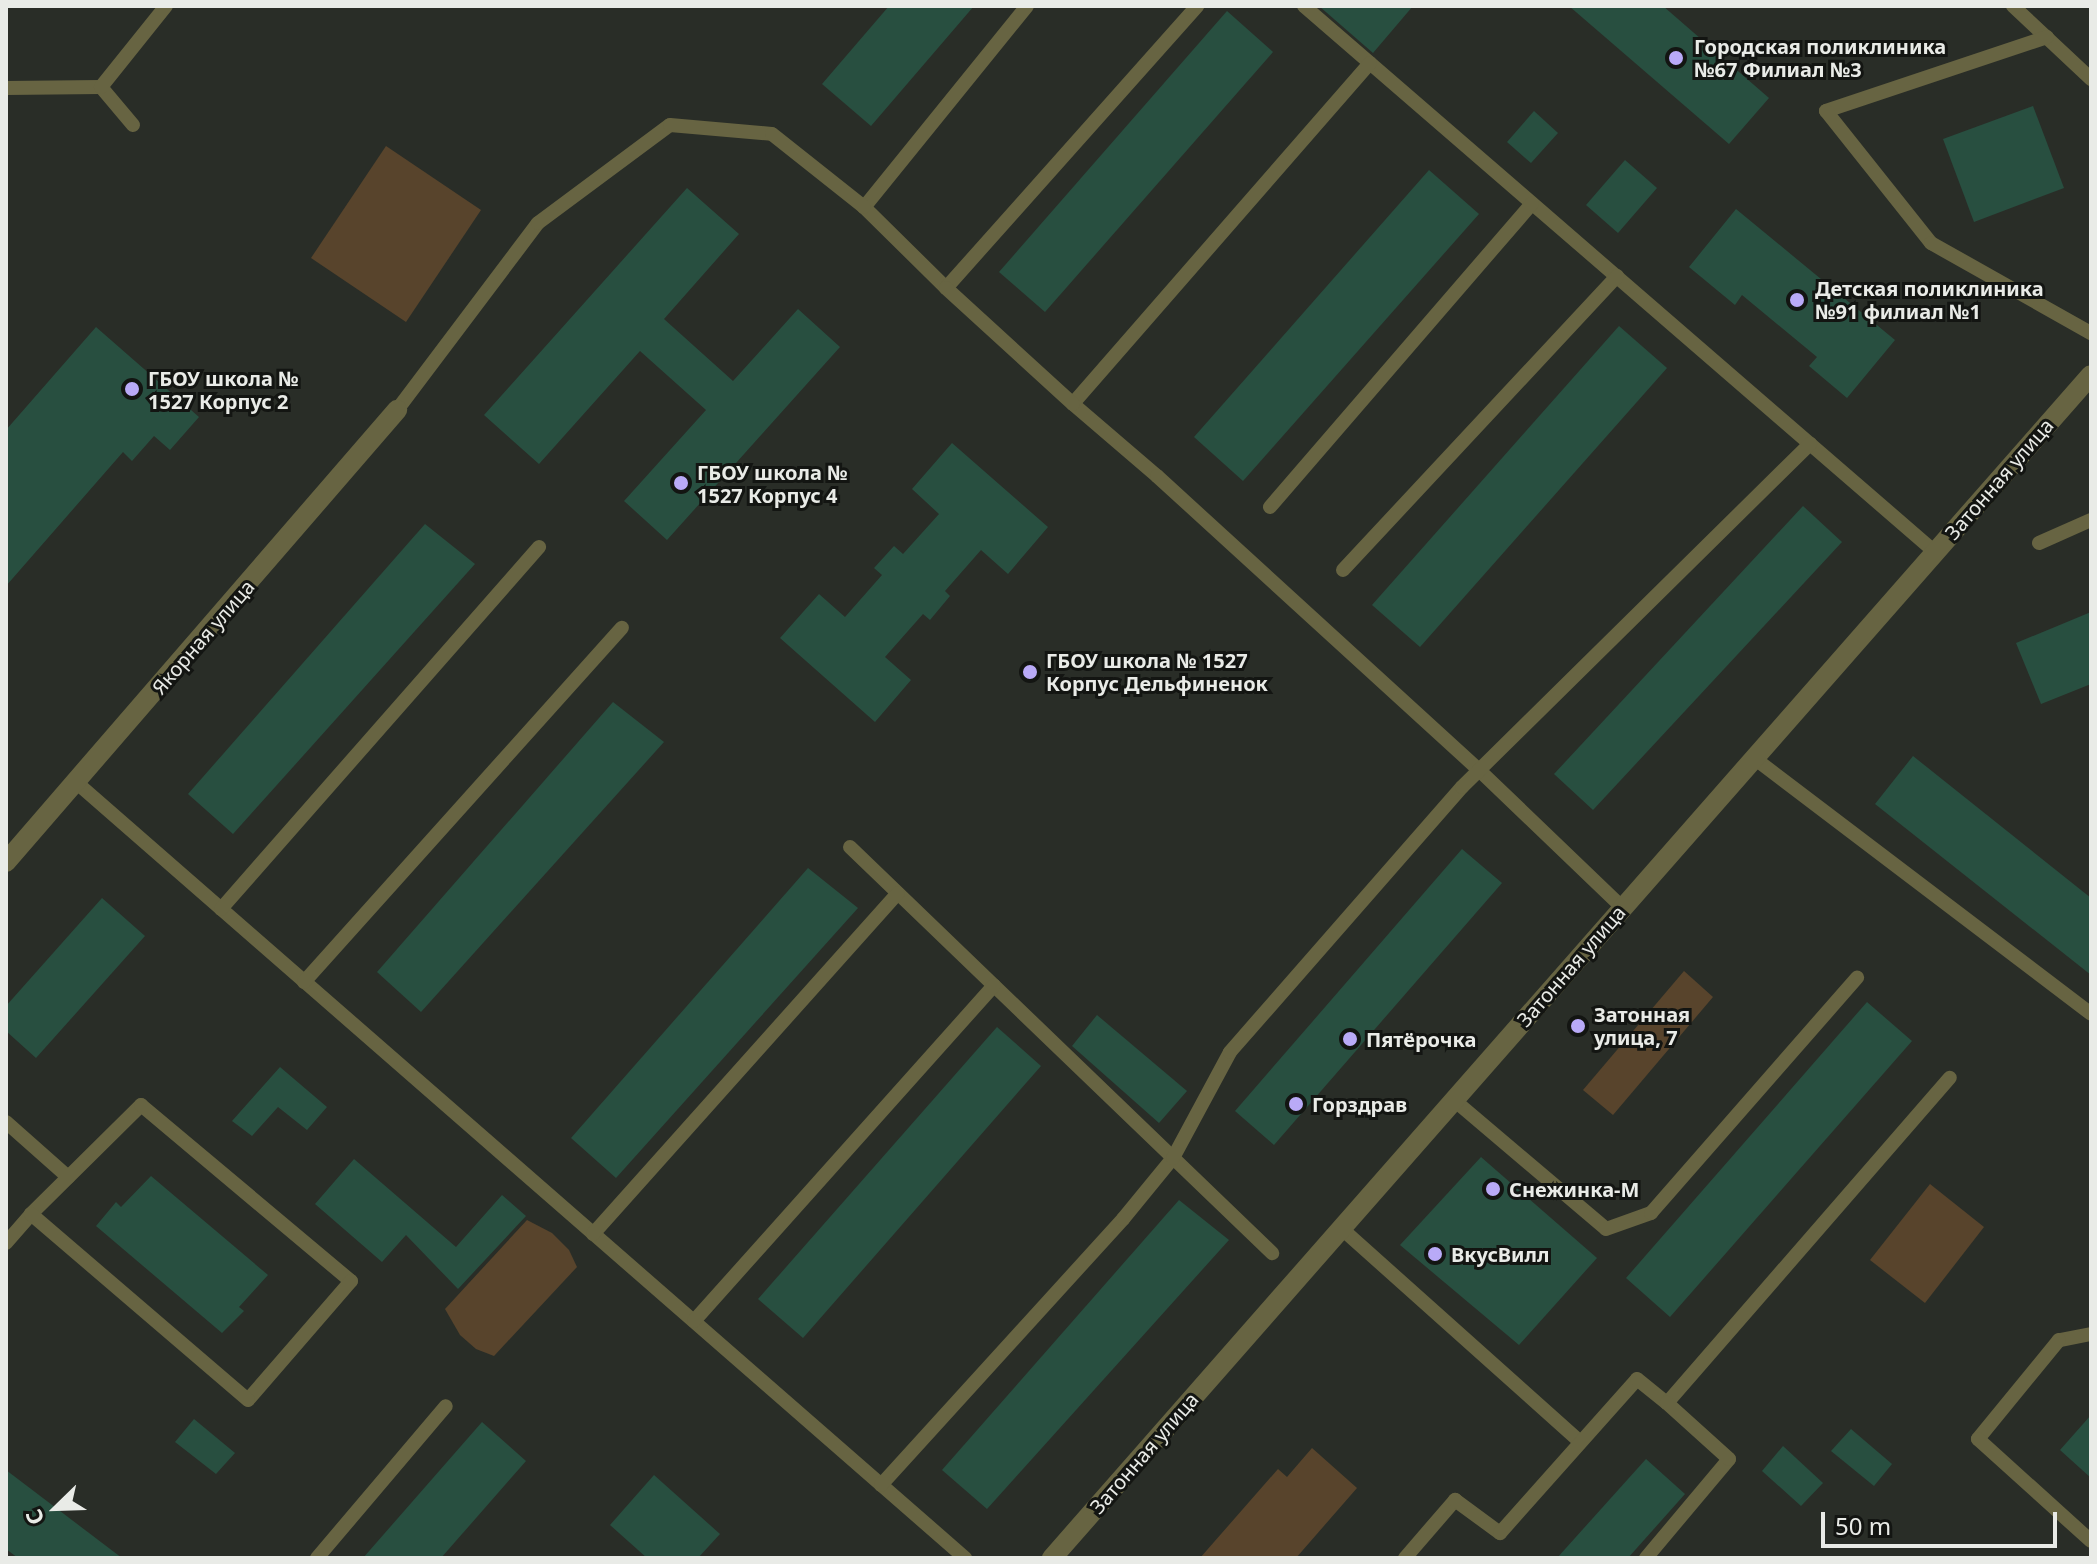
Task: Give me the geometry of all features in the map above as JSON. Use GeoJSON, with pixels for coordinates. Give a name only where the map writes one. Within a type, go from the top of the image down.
{"type":"FeatureCollection","features":[{"type":"Feature","properties":{"kind":"street","name":"Затонная улица"},"geometry":{"type":"LineString","coordinates":[[1052,1558],[2091,375]]}},
{"type":"Feature","properties":{"kind":"street","name":"Якорная улица"},"geometry":{"type":"LineString","coordinates":[[6,862],[397,410]]}},
{"type":"Feature","properties":{"kind":"lane"},"geometry":{"type":"LineString","coordinates":[[101,87],[166,6]]}},
{"type":"Feature","properties":{"kind":"lane"},"geometry":{"type":"LineString","coordinates":[[864,207],[1027,6]]}},
{"type":"Feature","properties":{"kind":"lane"},"geometry":{"type":"LineString","coordinates":[[946,288],[1197,6]]}},
{"type":"Feature","properties":{"kind":"lane"},"geometry":{"type":"LineString","coordinates":[[1304,6],[1935,552]]}},
{"type":"Feature","properties":{"kind":"lane"},"geometry":{"type":"LineString","coordinates":[[2013,6],[2091,79]]}},
{"type":"Feature","properties":{"kind":"lane"},"geometry":{"type":"LineString","coordinates":[[2047,37],[1826,111],[1931,243],[2091,333]]}},
{"type":"Feature","properties":{"kind":"lane"},"geometry":{"type":"LineString","coordinates":[[1073,404],[1370,63]]}},
{"type":"Feature","properties":{"kind":"lane"},"geometry":{"type":"LineString","coordinates":[[6,88],[101,87]]}},
{"type":"Feature","properties":{"kind":"lane"},"geometry":{"type":"LineString","coordinates":[[101,87],[133,125]]}},
{"type":"Feature","properties":{"kind":"lane"},"geometry":{"type":"LineString","coordinates":[[397,410],[538,223],[670,125],[772,134],[864,207],[946,288],[1479,770],[1623,908]]}},
{"type":"Feature","properties":{"kind":"lane"},"geometry":{"type":"LineString","coordinates":[[1270,507],[1532,203]]}},
{"type":"Feature","properties":{"kind":"lane"},"geometry":{"type":"LineString","coordinates":[[1343,570],[1617,276]]}},
{"type":"Feature","properties":{"kind":"lane"},"geometry":{"type":"LineString","coordinates":[[881,1485],[1123,1219],[1173,1158],[1230,1052],[1479,770],[1810,444]]}},
{"type":"Feature","properties":{"kind":"lane"},"geometry":{"type":"LineString","coordinates":[[2039,543],[2091,520]]}},
{"type":"Feature","properties":{"kind":"lane"},"geometry":{"type":"LineString","coordinates":[[221,909],[539,547]]}},
{"type":"Feature","properties":{"kind":"lane"},"geometry":{"type":"LineString","coordinates":[[304,982],[622,628]]}},
{"type":"Feature","properties":{"kind":"lane"},"geometry":{"type":"LineString","coordinates":[[1754,758],[2091,1014]]}},
{"type":"Feature","properties":{"kind":"lane"},"geometry":{"type":"LineString","coordinates":[[77,783],[965,1558]]}},
{"type":"Feature","properties":{"kind":"lane"},"geometry":{"type":"LineString","coordinates":[[850,847],[1272,1253]]}},
{"type":"Feature","properties":{"kind":"lane"},"geometry":{"type":"LineString","coordinates":[[593,1234],[898,893]]}},
{"type":"Feature","properties":{"kind":"lane"},"geometry":{"type":"LineString","coordinates":[[1454,1100],[1606,1229],[1651,1213],[1857,978]]}},
{"type":"Feature","properties":{"kind":"lane"},"geometry":{"type":"LineString","coordinates":[[694,1321],[994,986]]}},
{"type":"Feature","properties":{"kind":"lane"},"geometry":{"type":"LineString","coordinates":[[1667,1403],[1950,1078]]}},
{"type":"Feature","properties":{"kind":"lane"},"geometry":{"type":"LineString","coordinates":[[6,1243],[31,1214],[141,1105],[351,1281],[248,1400],[31,1214]]}},
{"type":"Feature","properties":{"kind":"lane"},"geometry":{"type":"LineString","coordinates":[[6,1122],[68,1177]]}},
{"type":"Feature","properties":{"kind":"lane"},"geometry":{"type":"LineString","coordinates":[[1341,1228],[1580,1442]]}},
{"type":"Feature","properties":{"kind":"lane"},"geometry":{"type":"LineString","coordinates":[[2091,1334],[2059,1340],[1978,1439],[2091,1541]]}},
{"type":"Feature","properties":{"kind":"lane"},"geometry":{"type":"LineString","coordinates":[[1405,1558],[1455,1500],[1500,1533],[1637,1379],[1729,1459],[1646,1558]]}},
{"type":"Feature","properties":{"kind":"lane"},"geometry":{"type":"LineString","coordinates":[[317,1558],[446,1406]]}},
{"type":"Feature","properties":{"kind":"shaded area"},"geometry":{"type":"Polygon","coordinates":[[[386,146],[481,210],[406,322],[311,258],[386,146]]]}},
{"type":"Feature","properties":{"kind":"shaded area"},"geometry":{"type":"Polygon","coordinates":[[[1684,971],[1713,997],[1613,1115],[1583,1090],[1684,971]]]}},
{"type":"Feature","properties":{"kind":"shaded area"},"geometry":{"type":"Polygon","coordinates":[[[1930,1184],[1984,1227],[1925,1303],[1870,1260],[1930,1184]]]}},
{"type":"Feature","properties":{"kind":"shaded area"},"geometry":{"type":"Polygon","coordinates":[[[527,1220],[552,1233],[569,1250],[577,1267],[494,1356],[476,1349],[460,1335],[445,1309],[527,1220]]]}},
{"type":"Feature","properties":{"kind":"shaded area"},"geometry":{"type":"Polygon","coordinates":[[[1312,1448],[1357,1488],[1296,1558],[1200,1558],[1278,1469],[1287,1477],[1312,1448]]]}},
{"type":"Feature","properties":{"kind":"building"},"geometry":{"type":"Polygon","coordinates":[[[889,6],[974,6],[871,126],[822,84],[889,6]]]}},
{"type":"Feature","properties":{"kind":"building"},"geometry":{"type":"Polygon","coordinates":[[[1319,6],[1413,6],[1373,53],[1319,6]]]}},
{"type":"Feature","properties":{"kind":"building","name":"Городская поликлиника №67 Филиал №3"},"geometry":{"type":"Polygon","coordinates":[[[1569,6],[1663,6],[1769,98],[1729,144],[1569,6]]]}},
{"type":"Feature","properties":{"kind":"building"},"geometry":{"type":"Polygon","coordinates":[[[1227,11],[1273,52],[1045,312],[999,272],[1227,11]]]}},
{"type":"Feature","properties":{"kind":"building"},"geometry":{"type":"Polygon","coordinates":[[[2033,106],[2064,188],[1974,222],[1943,139],[2033,106]]]}},
{"type":"Feature","properties":{"kind":"building"},"geometry":{"type":"Polygon","coordinates":[[[1534,111],[1558,133],[1531,163],[1507,142],[1534,111]]]}},
{"type":"Feature","properties":{"kind":"building"},"geometry":{"type":"Polygon","coordinates":[[[1625,160],[1657,188],[1618,233],[1586,205],[1625,160]]]}},
{"type":"Feature","properties":{"kind":"building"},"geometry":{"type":"Polygon","coordinates":[[[1429,170],[1479,214],[1243,481],[1194,437],[1429,170]]]}},
{"type":"Feature","properties":{"kind":"building"},"geometry":{"type":"Polygon","coordinates":[[[687,188],[739,234],[664,319],[733,381],[798,309],[840,347],[667,540],[624,501],[706,410],[640,351],[539,464],[484,415],[687,188]]]}},
{"type":"Feature","properties":{"kind":"building","name":"Детская поликлиника №91 филиал №1"},"geometry":{"type":"Polygon","coordinates":[[[1736,209],[1895,340],[1847,398],[1809,366],[1817,357],[1742,295],[1735,305],[1689,267],[1736,209]]]}},
{"type":"Feature","properties":{"kind":"building"},"geometry":{"type":"Polygon","coordinates":[[[1619,326],[1667,368],[1420,647],[1372,605],[1619,326]]]}},
{"type":"Feature","properties":{"kind":"building"},"geometry":{"type":"Polygon","coordinates":[[[96,327],[199,417],[170,450],[154,436],[132,461],[123,452],[6,586],[6,430],[96,327]]]}},
{"type":"Feature","properties":{"kind":"building"},"geometry":{"type":"Polygon","coordinates":[[[952,443],[1048,527],[1008,574],[981,550],[945,591],[950,596],[930,620],[923,614],[885,657],[911,680],[875,722],[780,638],[819,594],[845,617],[882,575],[874,568],[894,546],[903,554],[939,514],[912,489],[952,443]]]}},
{"type":"Feature","properties":{"kind":"building"},"geometry":{"type":"Polygon","coordinates":[[[1803,506],[1842,542],[1593,810],[1554,774],[1803,506]]]}},
{"type":"Feature","properties":{"kind":"building"},"geometry":{"type":"Polygon","coordinates":[[[425,524],[475,564],[233,834],[188,794],[425,524]]]}},
{"type":"Feature","properties":{"kind":"building"},"geometry":{"type":"Polygon","coordinates":[[[2091,612],[2091,684],[2041,704],[2016,643],[2091,612]]]}},
{"type":"Feature","properties":{"kind":"building"},"geometry":{"type":"Polygon","coordinates":[[[613,702],[664,742],[421,1012],[377,972],[613,702]]]}},
{"type":"Feature","properties":{"kind":"building"},"geometry":{"type":"Polygon","coordinates":[[[1913,756],[2091,898],[2091,975],[1875,804],[1913,756]]]}},
{"type":"Feature","properties":{"kind":"building"},"geometry":{"type":"Polygon","coordinates":[[[1462,849],[1502,883],[1274,1145],[1235,1111],[1462,849]]]}},
{"type":"Feature","properties":{"kind":"building"},"geometry":{"type":"Polygon","coordinates":[[[808,868],[858,908],[616,1178],[571,1138],[808,868]]]}},
{"type":"Feature","properties":{"kind":"building"},"geometry":{"type":"Polygon","coordinates":[[[102,898],[145,936],[36,1058],[6,1031],[6,1006],[102,898]]]}},
{"type":"Feature","properties":{"kind":"building"},"geometry":{"type":"Polygon","coordinates":[[[1867,1002],[1912,1041],[1670,1317],[1626,1278],[1867,1002]]]}},
{"type":"Feature","properties":{"kind":"building"},"geometry":{"type":"Polygon","coordinates":[[[1097,1015],[1187,1091],[1159,1123],[1072,1046],[1097,1015]]]}},
{"type":"Feature","properties":{"kind":"building"},"geometry":{"type":"Polygon","coordinates":[[[997,1027],[1041,1066],[803,1338],[758,1299],[997,1027]]]}},
{"type":"Feature","properties":{"kind":"building"},"geometry":{"type":"Polygon","coordinates":[[[280,1067],[327,1107],[307,1130],[278,1107],[252,1136],[232,1121],[280,1067]]]}},
{"type":"Feature","properties":{"kind":"building"},"geometry":{"type":"Polygon","coordinates":[[[1481,1157],[1597,1258],[1519,1345],[1400,1245],[1481,1157]]]}},
{"type":"Feature","properties":{"kind":"building"},"geometry":{"type":"Polygon","coordinates":[[[354,1159],[456,1247],[502,1195],[526,1216],[458,1289],[406,1235],[382,1262],[315,1204],[354,1159]]]}},
{"type":"Feature","properties":{"kind":"building"},"geometry":{"type":"Polygon","coordinates":[[[151,1176],[268,1275],[239,1307],[244,1311],[222,1333],[96,1226],[116,1202],[121,1207],[151,1176]]]}},
{"type":"Feature","properties":{"kind":"building"},"geometry":{"type":"Polygon","coordinates":[[[1179,1200],[1229,1240],[987,1509],[942,1470],[1179,1200]]]}},
{"type":"Feature","properties":{"kind":"building"},"geometry":{"type":"Polygon","coordinates":[[[2091,1415],[2091,1478],[2060,1450],[2091,1415]]]}},
{"type":"Feature","properties":{"kind":"building"},"geometry":{"type":"Polygon","coordinates":[[[194,1419],[235,1453],[216,1474],[175,1442],[194,1419]]]}},
{"type":"Feature","properties":{"kind":"building"},"geometry":{"type":"Polygon","coordinates":[[[482,1422],[526,1461],[441,1558],[363,1558],[482,1422]]]}},
{"type":"Feature","properties":{"kind":"building"},"geometry":{"type":"Polygon","coordinates":[[[1851,1429],[1892,1464],[1874,1486],[1831,1451],[1851,1429]]]}},
{"type":"Feature","properties":{"kind":"building"},"geometry":{"type":"Polygon","coordinates":[[[1783,1446],[1823,1483],[1801,1506],[1762,1471],[1783,1446]]]}},
{"type":"Feature","properties":{"kind":"building"},"geometry":{"type":"Polygon","coordinates":[[[1646,1459],[1685,1494],[1628,1558],[1557,1558],[1646,1459]]]}},
{"type":"Feature","properties":{"kind":"building"},"geometry":{"type":"Polygon","coordinates":[[[6,1470],[122,1558],[18,1558],[6,1549],[6,1470]]]}},
{"type":"Feature","properties":{"kind":"building"},"geometry":{"type":"Polygon","coordinates":[[[654,1475],[720,1534],[698,1558],[647,1558],[610,1525],[654,1475]]]}},
{"type":"Feature","properties":{"kind":"place","name":"Городская поликлиника №67 Филиал №3"},"geometry":{"type":"Point","coordinates":[1676,58]}},
{"type":"Feature","properties":{"kind":"place","name":"Детская поликлиника №91 филиал №1"},"geometry":{"type":"Point","coordinates":[1797,300]}},
{"type":"Feature","properties":{"kind":"place","name":"ГБОУ школа № 1527 Корпус 2"},"geometry":{"type":"Point","coordinates":[132,389]}},
{"type":"Feature","properties":{"kind":"place","name":"ГБОУ школа № 1527 Корпус 4"},"geometry":{"type":"Point","coordinates":[681,483]}},
{"type":"Feature","properties":{"kind":"place","name":"ГБОУ школа № 1527 Корпус Дельфиненок"},"geometry":{"type":"Point","coordinates":[1030,672]}},
{"type":"Feature","properties":{"kind":"place","name":"Затонная улица, 7"},"geometry":{"type":"Point","coordinates":[1578,1026]}},
{"type":"Feature","properties":{"kind":"place","name":"Пятёрочка"},"geometry":{"type":"Point","coordinates":[1350,1039]}},
{"type":"Feature","properties":{"kind":"place","name":"Горздрав"},"geometry":{"type":"Point","coordinates":[1296,1104]}},
{"type":"Feature","properties":{"kind":"place","name":"Снежинка-М"},"geometry":{"type":"Point","coordinates":[1493,1189]}},
{"type":"Feature","properties":{"kind":"place","name":"ВкусВилл"},"geometry":{"type":"Point","coordinates":[1435,1254]}}]}
